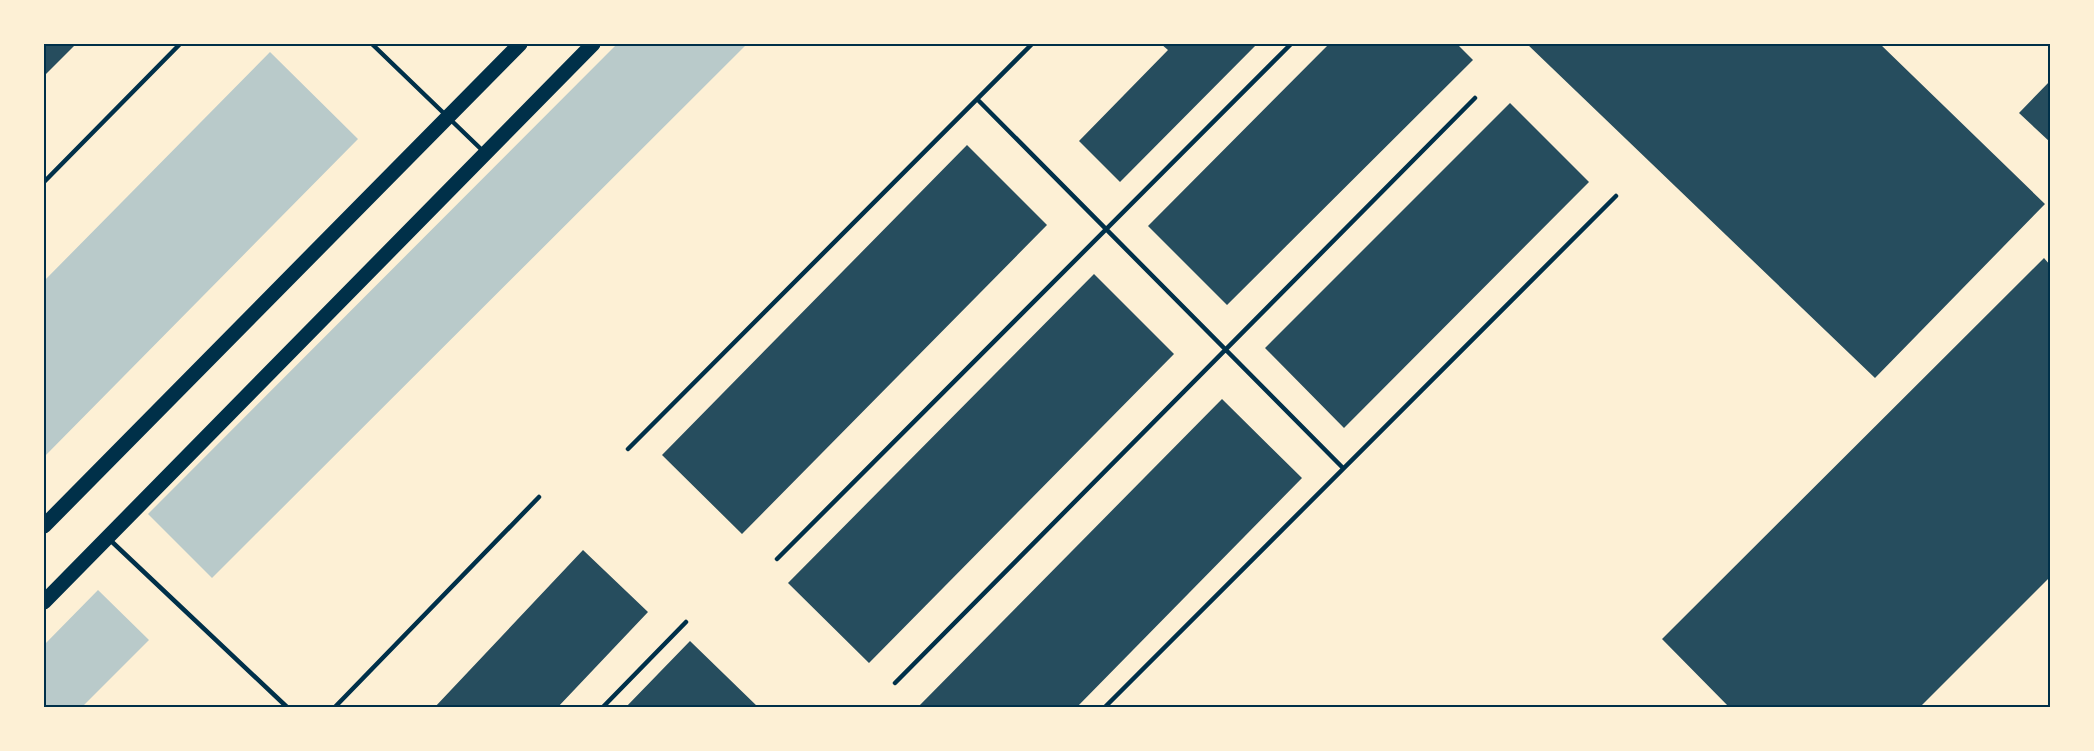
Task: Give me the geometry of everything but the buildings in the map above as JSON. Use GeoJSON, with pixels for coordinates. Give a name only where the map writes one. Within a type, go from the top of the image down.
{"type":"FeatureCollection","features":[{"type":"Feature","properties":{"kind":"main road"},"geometry":{"type":"LineString","coordinates":[[44,526],[520,44]]}},
{"type":"Feature","properties":{"kind":"main road"},"geometry":{"type":"LineString","coordinates":[[44,602],[593,44]]}},
{"type":"Feature","properties":{"kind":"lane"},"geometry":{"type":"LineString","coordinates":[[44,182],[180,44]]}},
{"type":"Feature","properties":{"kind":"lane"},"geometry":{"type":"LineString","coordinates":[[372,44],[485,153]]}},
{"type":"Feature","properties":{"kind":"lane"},"geometry":{"type":"LineString","coordinates":[[628,449],[1032,44]]}},
{"type":"Feature","properties":{"kind":"lane"},"geometry":{"type":"LineString","coordinates":[[777,559],[1291,44]]}},
{"type":"Feature","properties":{"kind":"lane"},"geometry":{"type":"LineString","coordinates":[[895,683],[1475,98]]}},
{"type":"Feature","properties":{"kind":"lane"},"geometry":{"type":"LineString","coordinates":[[977,99],[1344,468]]}},
{"type":"Feature","properties":{"kind":"lane"},"geometry":{"type":"LineString","coordinates":[[1104,708],[1616,196]]}},
{"type":"Feature","properties":{"kind":"lane"},"geometry":{"type":"LineString","coordinates":[[334,708],[539,497]]}},
{"type":"Feature","properties":{"kind":"lane"},"geometry":{"type":"LineString","coordinates":[[107,538],[288,708]]}},
{"type":"Feature","properties":{"kind":"lane"},"geometry":{"type":"LineString","coordinates":[[602,708],[686,622]]}},
{"type":"Feature","properties":{"kind":"shaded area"},"geometry":{"type":"Polygon","coordinates":[[[617,44],[747,44],[212,578],[148,514],[617,44]]]}},
{"type":"Feature","properties":{"kind":"shaded area"},"geometry":{"type":"Polygon","coordinates":[[[270,52],[358,139],[44,457],[44,281],[270,52]]]}},
{"type":"Feature","properties":{"kind":"shaded area"},"geometry":{"type":"Polygon","coordinates":[[[98,590],[149,640],[82,707],[44,707],[44,645],[98,590]]]}}]}
